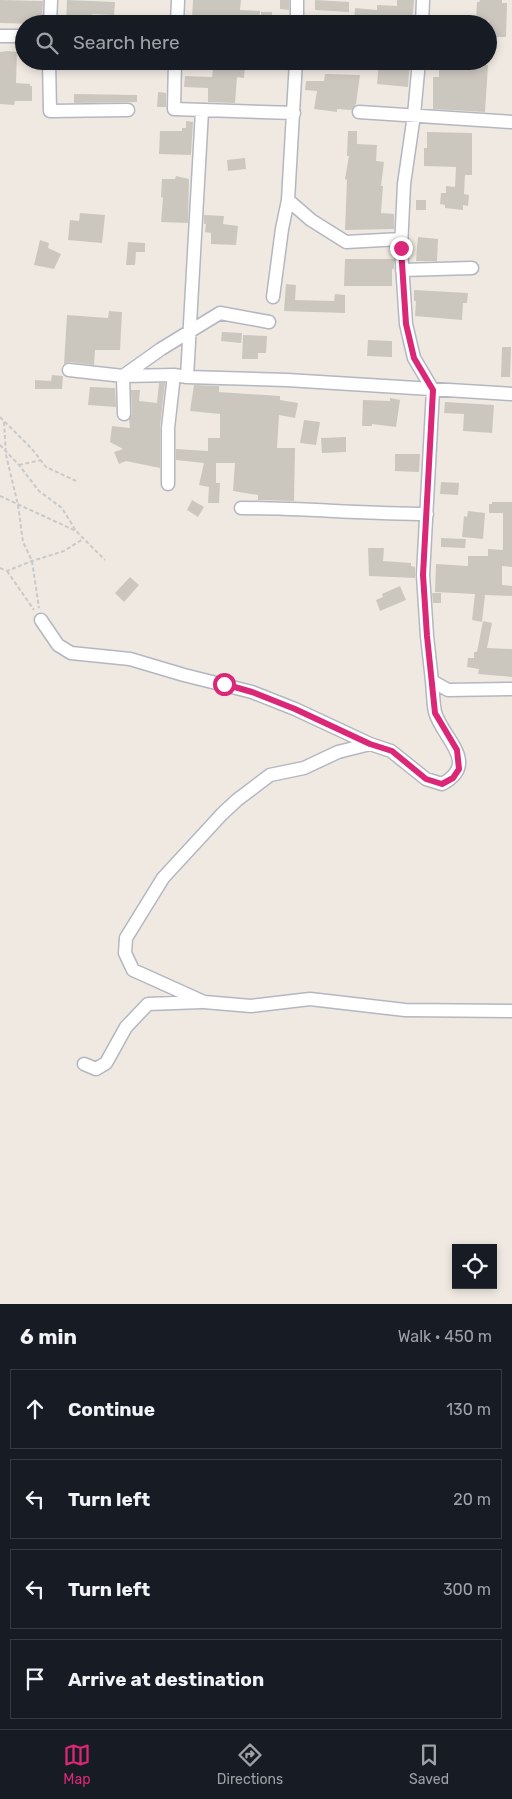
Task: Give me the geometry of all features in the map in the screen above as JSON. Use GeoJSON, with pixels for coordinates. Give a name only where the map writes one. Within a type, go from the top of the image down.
{"type":"FeatureCollection","features":[{"type":"Feature","properties":{"kind":"street"},"geometry":{"type":"LineString","coordinates":[[50,15],[51,0]]}},
{"type":"Feature","properties":{"kind":"street"},"geometry":{"type":"LineString","coordinates":[[177,15],[178,0]]}},
{"type":"Feature","properties":{"kind":"street"},"geometry":{"type":"LineString","coordinates":[[297,0],[297,15]]}},
{"type":"Feature","properties":{"kind":"street"},"geometry":{"type":"LineString","coordinates":[[422,15],[423,0]]}},
{"type":"Feature","properties":{"kind":"street"},"geometry":{"type":"LineString","coordinates":[[0,36],[15,36]]}},
{"type":"Feature","properties":{"kind":"street"},"geometry":{"type":"LineString","coordinates":[[49,70],[50,111],[128,110]]}},
{"type":"Feature","properties":{"kind":"street"},"geometry":{"type":"LineString","coordinates":[[175,70],[174,109],[294,113]]}},
{"type":"Feature","properties":{"kind":"street"},"geometry":{"type":"LineString","coordinates":[[273,297],[288,200],[296,70]]}},
{"type":"Feature","properties":{"kind":"street"},"geometry":{"type":"LineString","coordinates":[[41,620],[58,645],[71,653],[130,659],[184,676],[252,692],[295,709],[370,744],[392,751],[426,779],[442,784],[453,778],[459,769],[457,750],[435,713],[423,575],[433,390],[414,358],[406,324],[402,270],[401,239],[404,184],[418,70]]}},
{"type":"Feature","properties":{"kind":"street"},"geometry":{"type":"LineString","coordinates":[[187,377],[202,111]]}},
{"type":"Feature","properties":{"kind":"street"},"geometry":{"type":"LineString","coordinates":[[359,112],[512,122]]}},
{"type":"Feature","properties":{"kind":"street"},"geometry":{"type":"LineString","coordinates":[[288,200],[311,220],[346,242],[401,239]]}},
{"type":"Feature","properties":{"kind":"street"},"geometry":{"type":"LineString","coordinates":[[402,270],[472,268]]}},
{"type":"Feature","properties":{"kind":"street"},"geometry":{"type":"LineString","coordinates":[[123,376],[191,330],[220,314],[269,322]]}},
{"type":"Feature","properties":{"kind":"street"},"geometry":{"type":"LineString","coordinates":[[69,370],[123,376],[174,375],[288,380],[512,394]]}},
{"type":"Feature","properties":{"kind":"street"},"geometry":{"type":"LineString","coordinates":[[168,484],[168,428],[174,375]]}},
{"type":"Feature","properties":{"kind":"street"},"geometry":{"type":"LineString","coordinates":[[123,376],[124,414]]}},
{"type":"Feature","properties":{"kind":"street"},"geometry":{"type":"LineString","coordinates":[[241,508],[292,508],[387,514],[427,514]]}},
{"type":"Feature","properties":{"kind":"street"},"geometry":{"type":"LineString","coordinates":[[432,681],[448,690],[512,689]]}},
{"type":"Feature","properties":{"kind":"street"},"geometry":{"type":"LineString","coordinates":[[204,1002],[133,970],[125,953],[126,938],[163,878],[222,814],[270,775],[304,768],[338,752],[370,744]]}},
{"type":"Feature","properties":{"kind":"street"},"geometry":{"type":"LineString","coordinates":[[84,1064],[96,1069],[106,1063],[126,1027],[148,1004],[204,1002],[251,1006],[310,999],[405,1010],[512,1011]]}},
{"type":"Feature","properties":{"kind":"path"},"geometry":{"type":"LineString","coordinates":[[0,417],[46,467],[76,481]]}},
{"type":"Feature","properties":{"kind":"path"},"geometry":{"type":"LineString","coordinates":[[4,422],[6,452],[18,505],[23,542],[32,561],[41,620]]}},
{"type":"Feature","properties":{"kind":"path"},"geometry":{"type":"LineString","coordinates":[[0,445],[20,465],[39,491],[62,508],[76,531],[105,560]]}},
{"type":"Feature","properties":{"kind":"path"},"geometry":{"type":"LineString","coordinates":[[20,465],[41,460]]}},
{"type":"Feature","properties":{"kind":"path"},"geometry":{"type":"LineString","coordinates":[[0,496],[76,531]]}},
{"type":"Feature","properties":{"kind":"path"},"geometry":{"type":"LineString","coordinates":[[7,571],[64,551],[83,539]]}},
{"type":"Feature","properties":{"kind":"path"},"geometry":{"type":"LineString","coordinates":[[0,568],[7,571],[41,620]]}},
{"type":"Feature","properties":{"kind":"building"},"geometry":{"type":"Polygon","coordinates":[[[0,0],[43,1],[42,15],[15,15],[15,23],[0,23],[0,0]]]}},
{"type":"Feature","properties":{"kind":"building"},"geometry":{"type":"Polygon","coordinates":[[[67,0],[115,2],[114,15],[66,15],[67,0]]]}},
{"type":"Feature","properties":{"kind":"building"},"geometry":{"type":"Polygon","coordinates":[[[193,0],[241,0],[240,10],[260,11],[260,15],[192,15],[193,0]]]}},
{"type":"Feature","properties":{"kind":"building"},"geometry":{"type":"Polygon","coordinates":[[[280,0],[289,0],[289,10],[280,9],[280,0]]]}},
{"type":"Feature","properties":{"kind":"building"},"geometry":{"type":"Polygon","coordinates":[[[315,0],[349,2],[349,12],[315,10],[315,0]]]}},
{"type":"Feature","properties":{"kind":"building"},"geometry":{"type":"Polygon","coordinates":[[[397,0],[414,0],[413,15],[354,15],[355,8],[377,10],[377,5],[397,6],[397,0]]]}},
{"type":"Feature","properties":{"kind":"building"},"geometry":{"type":"Polygon","coordinates":[[[480,0],[502,0],[502,3],[507,3],[506,37],[497,37],[497,15],[476,15],[477,2],[480,0]]]}},
{"type":"Feature","properties":{"kind":"building"},"geometry":{"type":"Polygon","coordinates":[[[261,12],[272,12],[272,15],[261,15],[261,12]]]}},
{"type":"Feature","properties":{"kind":"building"},"geometry":{"type":"Polygon","coordinates":[[[0,52],[15,52],[16,83],[30,84],[32,86],[32,101],[15,101],[14,105],[0,104],[0,52]]]}},
{"type":"Feature","properties":{"kind":"building"},"geometry":{"type":"Polygon","coordinates":[[[213,70],[244,70],[244,78],[237,77],[235,103],[208,102],[208,88],[184,87],[185,76],[212,77],[213,70]]]}},
{"type":"Feature","properties":{"kind":"building"},"geometry":{"type":"Polygon","coordinates":[[[378,70],[409,70],[408,87],[377,84],[378,70]]]}},
{"type":"Feature","properties":{"kind":"building"},"geometry":{"type":"Polygon","coordinates":[[[439,70],[488,70],[485,112],[433,109],[433,77],[439,77],[439,70]]]}},
{"type":"Feature","properties":{"kind":"building"},"geometry":{"type":"Polygon","coordinates":[[[325,74],[360,75],[356,104],[351,110],[337,109],[337,112],[314,109],[317,91],[305,90],[306,81],[324,81],[325,74]]]}},
{"type":"Feature","properties":{"kind":"building"},"geometry":{"type":"Polygon","coordinates":[[[158,92],[166,93],[166,107],[157,107],[158,92]]]}},
{"type":"Feature","properties":{"kind":"building"},"geometry":{"type":"Polygon","coordinates":[[[74,94],[137,95],[137,102],[74,103],[74,94]]]}},
{"type":"Feature","properties":{"kind":"building"},"geometry":{"type":"Polygon","coordinates":[[[186,121],[193,122],[191,155],[159,154],[160,131],[182,131],[182,128],[186,128],[186,121]]]}},
{"type":"Feature","properties":{"kind":"building"},"geometry":{"type":"Polygon","coordinates":[[[348,131],[357,131],[357,144],[377,145],[376,161],[384,162],[381,186],[383,186],[381,213],[394,214],[394,229],[345,230],[347,180],[345,179],[349,156],[347,156],[348,131]]]}},
{"type":"Feature","properties":{"kind":"building"},"geometry":{"type":"Polygon","coordinates":[[[427,132],[472,133],[472,175],[465,175],[464,194],[469,195],[468,206],[463,205],[463,210],[445,208],[445,205],[440,204],[441,193],[446,193],[446,186],[455,187],[456,167],[424,166],[424,148],[427,148],[427,132]]]}},
{"type":"Feature","properties":{"kind":"building"},"geometry":{"type":"Polygon","coordinates":[[[245,158],[246,169],[228,171],[227,160],[245,158]]]}},
{"type":"Feature","properties":{"kind":"building"},"geometry":{"type":"Polygon","coordinates":[[[176,176],[189,179],[188,223],[161,222],[162,179],[175,179],[176,176]]]}},
{"type":"Feature","properties":{"kind":"building"},"geometry":{"type":"Polygon","coordinates":[[[416,200],[426,200],[426,210],[416,210],[416,200]]]}},
{"type":"Feature","properties":{"kind":"building"},"geometry":{"type":"Polygon","coordinates":[[[80,213],[105,215],[102,243],[68,240],[70,220],[79,221],[80,213]]]}},
{"type":"Feature","properties":{"kind":"building"},"geometry":{"type":"Polygon","coordinates":[[[204,215],[224,216],[223,224],[238,226],[236,245],[211,244],[211,233],[205,232],[204,215]]]}},
{"type":"Feature","properties":{"kind":"building"},"geometry":{"type":"Polygon","coordinates":[[[418,237],[438,239],[437,261],[416,261],[418,237]]]}},
{"type":"Feature","properties":{"kind":"building"},"geometry":{"type":"Polygon","coordinates":[[[40,240],[49,243],[48,248],[61,254],[54,269],[34,265],[40,240]]]}},
{"type":"Feature","properties":{"kind":"building"},"geometry":{"type":"Polygon","coordinates":[[[128,242],[145,243],[145,252],[136,252],[135,265],[126,265],[128,242]]]}},
{"type":"Feature","properties":{"kind":"building"},"geometry":{"type":"Polygon","coordinates":[[[345,259],[394,259],[392,286],[344,286],[345,259]]]}},
{"type":"Feature","properties":{"kind":"building"},"geometry":{"type":"Polygon","coordinates":[[[286,284],[296,285],[295,300],[334,301],[335,294],[345,295],[345,313],[284,311],[286,284]]]}},
{"type":"Feature","properties":{"kind":"building"},"geometry":{"type":"Polygon","coordinates":[[[414,290],[468,293],[467,303],[463,303],[462,320],[415,316],[416,301],[414,301],[414,290]]]}},
{"type":"Feature","properties":{"kind":"building"},"geometry":{"type":"Polygon","coordinates":[[[109,311],[122,312],[120,350],[95,350],[94,365],[70,362],[64,364],[67,315],[108,318],[109,311]]]}},
{"type":"Feature","properties":{"kind":"building"},"geometry":{"type":"Polygon","coordinates":[[[222,332],[242,333],[241,343],[221,341],[222,332]]]}},
{"type":"Feature","properties":{"kind":"building"},"geometry":{"type":"Polygon","coordinates":[[[243,335],[267,336],[266,353],[258,353],[258,359],[242,359],[243,335]]]}},
{"type":"Feature","properties":{"kind":"building"},"geometry":{"type":"Polygon","coordinates":[[[368,340],[392,341],[392,357],[367,356],[368,340]]]}},
{"type":"Feature","properties":{"kind":"building"},"geometry":{"type":"Polygon","coordinates":[[[502,347],[511,347],[510,377],[501,377],[502,347]]]}},
{"type":"Feature","properties":{"kind":"building"},"geometry":{"type":"Polygon","coordinates":[[[52,375],[63,376],[62,389],[35,389],[35,380],[51,381],[52,375]]]}},
{"type":"Feature","properties":{"kind":"building"},"geometry":{"type":"Polygon","coordinates":[[[159,383],[165,383],[160,427],[160,468],[126,461],[119,464],[114,452],[123,449],[110,442],[112,426],[130,428],[129,420],[132,414],[131,390],[140,390],[139,401],[157,403],[159,383]]]}},
{"type":"Feature","properties":{"kind":"building"},"geometry":{"type":"Polygon","coordinates":[[[194,385],[219,386],[219,392],[280,396],[280,400],[298,403],[295,418],[279,415],[277,448],[295,448],[294,501],[258,500],[258,495],[233,491],[235,463],[216,463],[216,483],[220,483],[219,503],[208,503],[209,487],[199,485],[204,463],[176,460],[176,449],[208,451],[208,438],[220,438],[220,414],[190,411],[194,385]]]}},
{"type":"Feature","properties":{"kind":"building"},"geometry":{"type":"Polygon","coordinates":[[[90,387],[115,388],[116,407],[88,405],[90,387]]]}},
{"type":"Feature","properties":{"kind":"building"},"geometry":{"type":"Polygon","coordinates":[[[390,398],[400,400],[396,427],[372,424],[372,426],[362,426],[363,400],[390,401],[390,398]]]}},
{"type":"Feature","properties":{"kind":"building"},"geometry":{"type":"Polygon","coordinates":[[[445,402],[494,405],[492,433],[463,431],[464,414],[444,413],[445,402]]]}},
{"type":"Feature","properties":{"kind":"building"},"geometry":{"type":"Polygon","coordinates":[[[304,420],[320,422],[316,445],[300,443],[304,420]]]}},
{"type":"Feature","properties":{"kind":"building"},"geometry":{"type":"Polygon","coordinates":[[[346,437],[346,452],[322,453],[321,438],[346,437]]]}},
{"type":"Feature","properties":{"kind":"building"},"geometry":{"type":"Polygon","coordinates":[[[395,454],[420,454],[419,472],[395,471],[395,454]]]}},
{"type":"Feature","properties":{"kind":"building"},"geometry":{"type":"Polygon","coordinates":[[[441,482],[459,483],[458,495],[440,494],[441,482]]]}},
{"type":"Feature","properties":{"kind":"building"},"geometry":{"type":"Polygon","coordinates":[[[192,500],[204,507],[198,517],[187,510],[192,500]]]}},
{"type":"Feature","properties":{"kind":"building"},"geometry":{"type":"Polygon","coordinates":[[[492,502],[512,502],[512,567],[502,566],[502,585],[512,586],[512,596],[485,595],[482,622],[472,620],[475,594],[435,592],[436,564],[468,566],[468,556],[488,556],[488,549],[503,550],[503,513],[489,513],[489,504],[492,504],[492,502]]]}},
{"type":"Feature","properties":{"kind":"building"},"geometry":{"type":"Polygon","coordinates":[[[468,511],[485,513],[483,539],[462,537],[464,516],[467,517],[468,511]]]}},
{"type":"Feature","properties":{"kind":"building"},"geometry":{"type":"Polygon","coordinates":[[[441,538],[466,539],[465,548],[441,547],[441,538]]]}},
{"type":"Feature","properties":{"kind":"building"},"geometry":{"type":"Polygon","coordinates":[[[368,548],[384,548],[383,561],[411,563],[411,566],[415,567],[415,578],[369,576],[368,548]]]}},
{"type":"Feature","properties":{"kind":"building"},"geometry":{"type":"Polygon","coordinates":[[[130,577],[139,585],[124,602],[115,593],[130,577]]]}},
{"type":"Feature","properties":{"kind":"building"},"geometry":{"type":"Polygon","coordinates":[[[400,586],[406,600],[380,611],[376,600],[383,597],[382,594],[400,586]]]}},
{"type":"Feature","properties":{"kind":"building"},"geometry":{"type":"Polygon","coordinates":[[[432,593],[441,593],[441,603],[433,603],[432,593]]]}},
{"type":"Feature","properties":{"kind":"building"},"geometry":{"type":"Polygon","coordinates":[[[483,621],[492,623],[487,648],[512,649],[512,677],[478,674],[479,669],[467,667],[468,658],[474,658],[474,652],[477,652],[483,621]]]}},
{"type":"Feature","properties":{"kind":"route"},"geometry":{"type":"LineString","coordinates":[[224,684],[252,692],[295,709],[370,744],[392,751],[426,779],[442,784],[453,778],[459,769],[457,750],[435,713],[423,575],[433,390],[414,358],[406,324],[401,248]]}}]}
